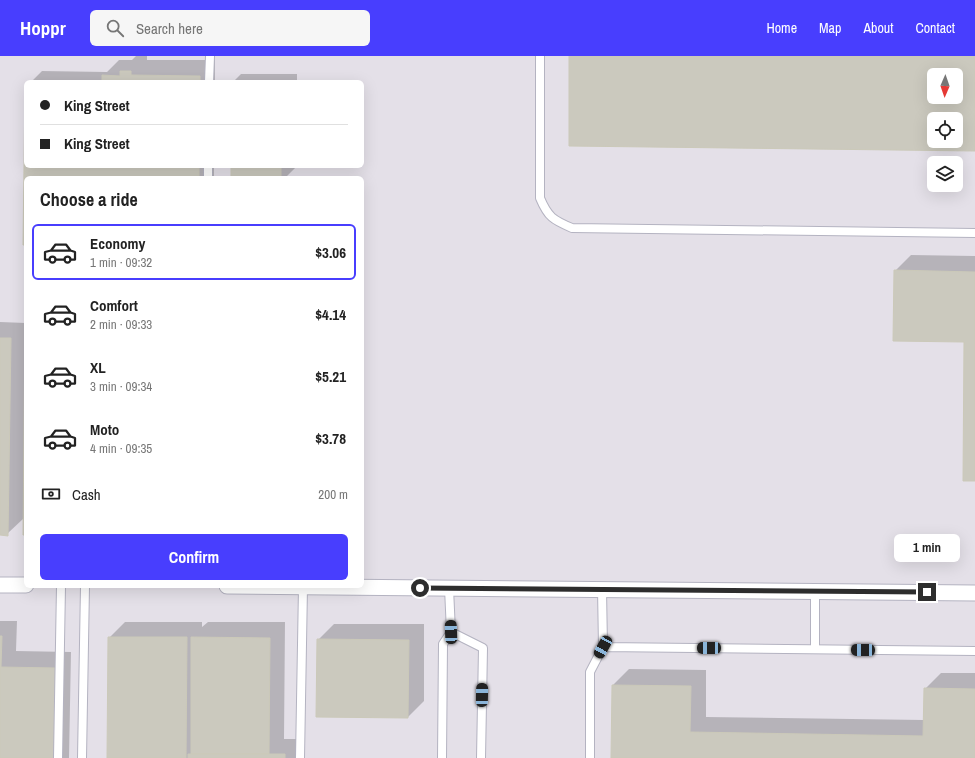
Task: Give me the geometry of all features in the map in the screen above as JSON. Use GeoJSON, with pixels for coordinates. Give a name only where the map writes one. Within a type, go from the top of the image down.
{"type":"FeatureCollection","features":[{"type":"Feature","properties":{"kind":"street"},"geometry":{"type":"LineString","coordinates":[[0,585],[24,585]]}},
{"type":"Feature","properties":{"kind":"street"},"geometry":{"type":"LineString","coordinates":[[364,587],[975,593]]}},
{"type":"Feature","properties":{"kind":"lane"},"geometry":{"type":"LineString","coordinates":[[209,80],[210,56]]}},
{"type":"Feature","properties":{"kind":"lane"},"geometry":{"type":"LineString","coordinates":[[540,56],[540,198],[546,211],[556,222],[572,228],[975,233]]}},
{"type":"Feature","properties":{"kind":"lane"},"geometry":{"type":"LineString","coordinates":[[58,758],[61,588]]}},
{"type":"Feature","properties":{"kind":"lane"},"geometry":{"type":"LineString","coordinates":[[82,758],[85,588]]}},
{"type":"Feature","properties":{"kind":"lane"},"geometry":{"type":"LineString","coordinates":[[300,758],[311,588]]}},
{"type":"Feature","properties":{"kind":"lane"},"geometry":{"type":"LineString","coordinates":[[442,758],[444,644],[451,632],[450,588]]}},
{"type":"Feature","properties":{"kind":"lane"},"geometry":{"type":"LineString","coordinates":[[590,758],[590,672],[603,647],[602,590]]}},
{"type":"Feature","properties":{"kind":"lane"},"geometry":{"type":"LineString","coordinates":[[815,649],[816,591]]}},
{"type":"Feature","properties":{"kind":"lane"},"geometry":{"type":"LineString","coordinates":[[451,632],[483,648],[481,758]]}},
{"type":"Feature","properties":{"kind":"lane"},"geometry":{"type":"LineString","coordinates":[[603,647],[975,651]]}},
{"type":"Feature","properties":{"kind":"shaded area"},"geometry":{"type":"Polygon","coordinates":[[[0,56],[975,56],[975,758],[0,758],[0,56]]]}},
{"type":"Feature","properties":{"kind":"building"},"geometry":{"type":"Polygon","coordinates":[[[569,56],[975,56],[975,151],[569,146],[569,56]]]}},
{"type":"Feature","properties":{"kind":"building"},"geometry":{"type":"Polygon","coordinates":[[[120,71],[131,71],[131,75],[200,76],[200,80],[102,80],[102,75],[120,76],[120,71]]]}},
{"type":"Feature","properties":{"kind":"building"},"geometry":{"type":"Polygon","coordinates":[[[24,166],[24,168],[199,168],[199,176],[24,176],[23,245],[24,166]]]}},
{"type":"Feature","properties":{"kind":"building"},"geometry":{"type":"Polygon","coordinates":[[[231,168],[281,168],[281,176],[231,176],[231,168]]]}},
{"type":"Feature","properties":{"kind":"building"},"geometry":{"type":"Polygon","coordinates":[[[894,270],[975,272],[975,481],[963,481],[964,342],[893,341],[894,270]]]}},
{"type":"Feature","properties":{"kind":"building"},"geometry":{"type":"Polygon","coordinates":[[[0,338],[11,338],[8,536],[0,535],[0,338]]]}},
{"type":"Feature","properties":{"kind":"building"},"geometry":{"type":"Polygon","coordinates":[[[24,430],[24,535],[23,535],[24,430]]]}},
{"type":"Feature","properties":{"kind":"building"},"geometry":{"type":"Polygon","coordinates":[[[0,636],[2,636],[1,667],[56,668],[54,758],[0,758],[0,636]]]}},
{"type":"Feature","properties":{"kind":"building"},"geometry":{"type":"Polygon","coordinates":[[[108,637],[187,637],[186,758],[107,758],[108,637]]]}},
{"type":"Feature","properties":{"kind":"building"},"geometry":{"type":"Polygon","coordinates":[[[191,637],[270,638],[269,754],[191,754],[191,637]]]}},
{"type":"Feature","properties":{"kind":"building"},"geometry":{"type":"Polygon","coordinates":[[[317,639],[409,640],[408,718],[316,717],[317,639]]]}},
{"type":"Feature","properties":{"kind":"building"},"geometry":{"type":"Polygon","coordinates":[[[612,685],[691,686],[690,732],[923,736],[924,688],[975,689],[975,758],[611,758],[612,685]]]}},
{"type":"Feature","properties":{"kind":"building"},"geometry":{"type":"Polygon","coordinates":[[[188,754],[285,754],[285,758],[188,758],[188,754]]]}},
{"type":"Feature","properties":{"kind":"route"},"geometry":{"type":"LineString","coordinates":[[420,588],[927,592]]}}]}
